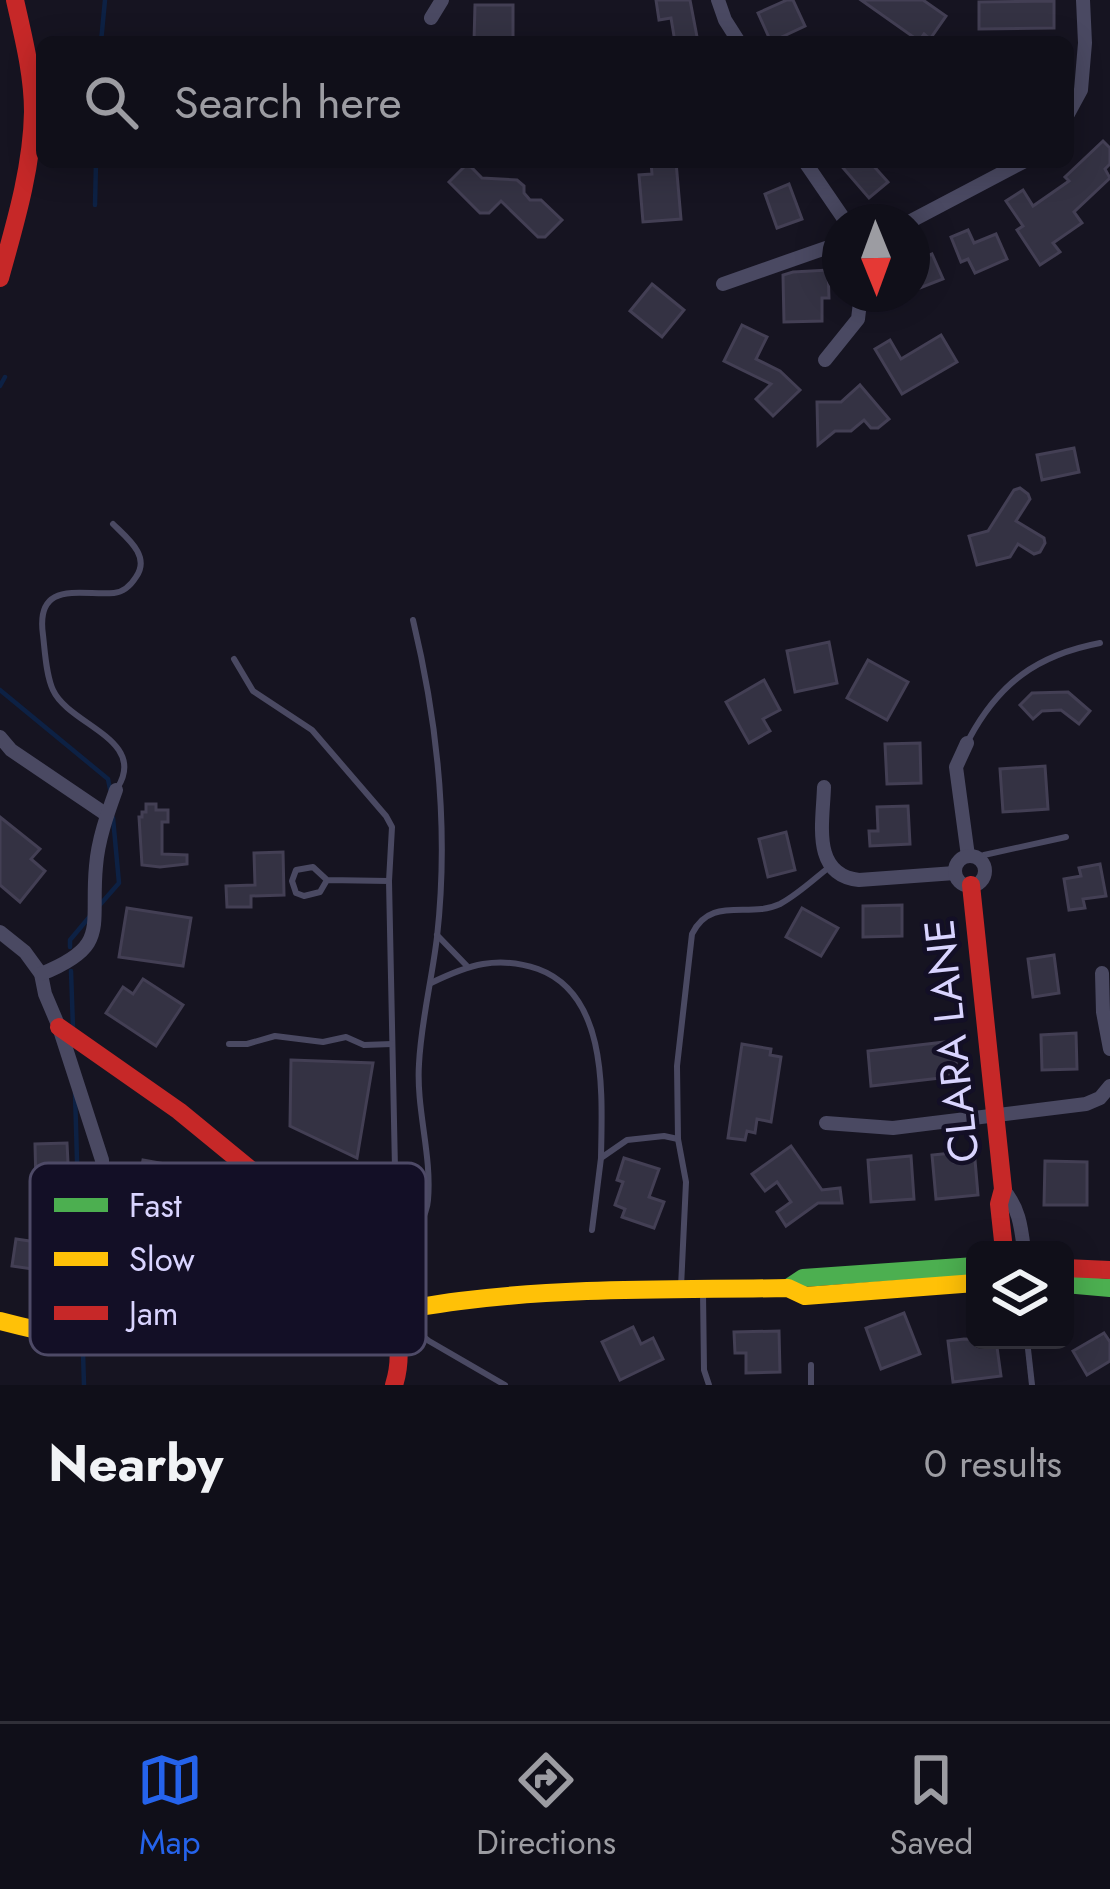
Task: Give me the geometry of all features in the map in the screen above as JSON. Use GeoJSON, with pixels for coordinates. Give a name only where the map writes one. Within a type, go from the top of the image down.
{"type":"FeatureCollection","features":[{"type":"Feature","properties":{"kind":"street"},"geometry":{"type":"LineString","coordinates":[[0,278],[28,150],[32,96],[15,0]]}},
{"type":"Feature","properties":{"kind":"street"},"geometry":{"type":"LineString","coordinates":[[431,18],[442,0]]}},
{"type":"Feature","properties":{"kind":"street"},"geometry":{"type":"LineString","coordinates":[[718,0],[735,36]]}},
{"type":"Feature","properties":{"kind":"street"},"geometry":{"type":"LineString","coordinates":[[1074,103],[1081,90],[1083,0]]}},
{"type":"Feature","properties":{"kind":"street"},"geometry":{"type":"LineString","coordinates":[[810,168],[831,204]]}},
{"type":"Feature","properties":{"kind":"street"},"geometry":{"type":"LineString","coordinates":[[930,211],[1012,168]]}},
{"type":"Feature","properties":{"kind":"street"},"geometry":{"type":"LineString","coordinates":[[723,284],[822,249]]}},
{"type":"Feature","properties":{"kind":"street"},"geometry":{"type":"LineString","coordinates":[[825,360],[859,312]]}},
{"type":"Feature","properties":{"kind":"street"},"geometry":{"type":"LineString","coordinates":[[0,737],[107,815]]}},
{"type":"Feature","properties":{"kind":"street","name":"CLARA LANE"},"geometry":{"type":"LineString","coordinates":[[967,743],[956,767],[973,858]]}},
{"type":"Feature","properties":{"kind":"street"},"geometry":{"type":"LineString","coordinates":[[824,787],[823,850],[830,866],[845,878],[978,883],[984,868],[973,858],[957,863],[963,879]]}},
{"type":"Feature","properties":{"kind":"street"},"geometry":{"type":"LineString","coordinates":[[40,974],[78,955],[92,939],[95,867],[116,790]]}},
{"type":"Feature","properties":{"kind":"street","name":"CLARA LANE"},"geometry":{"type":"LineString","coordinates":[[963,879],[1003,1189],[999,1204],[1003,1241]]}},
{"type":"Feature","properties":{"kind":"street"},"geometry":{"type":"LineString","coordinates":[[0,932],[25,952],[40,974],[102,1163]]}},
{"type":"Feature","properties":{"kind":"street"},"geometry":{"type":"LineString","coordinates":[[1102,973],[1110,1049]]}},
{"type":"Feature","properties":{"kind":"street"},"geometry":{"type":"LineString","coordinates":[[59,1027],[179,1111],[242,1163]]}},
{"type":"Feature","properties":{"kind":"street"},"geometry":{"type":"LineString","coordinates":[[826,1123],[893,1128],[1087,1103],[1100,1099],[1110,1086]]}},
{"type":"Feature","properties":{"kind":"street","name":"CLARA LANE"},"geometry":{"type":"LineString","coordinates":[[1003,1189],[1020,1216],[1023,1241]]}},
{"type":"Feature","properties":{"kind":"street"},"geometry":{"type":"LineString","coordinates":[[788,1288],[803,1279],[966,1267]]}},
{"type":"Feature","properties":{"kind":"street"},"geometry":{"type":"LineString","coordinates":[[1074,1268],[1110,1270]]}},
{"type":"Feature","properties":{"kind":"street"},"geometry":{"type":"LineString","coordinates":[[426,1308],[522,1294],[788,1288],[805,1296],[966,1284]]}},
{"type":"Feature","properties":{"kind":"street"},"geometry":{"type":"LineString","coordinates":[[1074,1285],[1110,1288]]}},
{"type":"Feature","properties":{"kind":"street"},"geometry":{"type":"LineString","coordinates":[[0,1322],[30,1329]]}},
{"type":"Feature","properties":{"kind":"street"},"geometry":{"type":"LineString","coordinates":[[394,1385],[399,1375],[397,1355]]}},
{"type":"Feature","properties":{"kind":"lane"},"geometry":{"type":"LineString","coordinates":[[113,524],[136,546],[140,557],[141,570],[133,583],[114,593],[64,592],[46,607],[41,628],[53,691],[120,749],[125,770],[116,790]]}},
{"type":"Feature","properties":{"kind":"lane"},"geometry":{"type":"LineString","coordinates":[[413,620],[432,710],[443,813],[437,935],[418,1063],[425,1163]]}},
{"type":"Feature","properties":{"kind":"lane","name":"CLARA LANE"},"geometry":{"type":"LineString","coordinates":[[967,743],[985,711],[1016,677],[1066,650],[1100,643]]}},
{"type":"Feature","properties":{"kind":"lane"},"geometry":{"type":"LineString","coordinates":[[234,659],[254,691],[312,730],[392,827],[388,881],[394,1163]]}},
{"type":"Feature","properties":{"kind":"lane"},"geometry":{"type":"LineString","coordinates":[[973,858],[1066,837]]}},
{"type":"Feature","properties":{"kind":"lane"},"geometry":{"type":"LineString","coordinates":[[681,1291],[686,1182],[678,1139],[676,1066],[692,934],[706,914],[775,907],[830,866]]}},
{"type":"Feature","properties":{"kind":"lane"},"geometry":{"type":"LineString","coordinates":[[327,880],[320,892],[304,896],[296,893],[292,881],[296,870],[313,867],[327,880],[388,881]]}},
{"type":"Feature","properties":{"kind":"lane"},"geometry":{"type":"LineString","coordinates":[[437,935],[466,966]]}},
{"type":"Feature","properties":{"kind":"lane"},"geometry":{"type":"LineString","coordinates":[[430,983],[466,966],[520,963],[555,976],[575,995],[589,1021],[601,1084],[602,1158],[592,1230]]}},
{"type":"Feature","properties":{"kind":"lane"},"geometry":{"type":"LineString","coordinates":[[230,1044],[275,1036],[323,1042],[346,1037],[364,1045],[392,1044]]}},
{"type":"Feature","properties":{"kind":"lane"},"geometry":{"type":"LineString","coordinates":[[602,1158],[627,1140],[678,1139]]}},
{"type":"Feature","properties":{"kind":"lane"},"geometry":{"type":"LineString","coordinates":[[426,1177],[426,1211]]}},
{"type":"Feature","properties":{"kind":"lane"},"geometry":{"type":"LineString","coordinates":[[704,1290],[704,1370],[710,1385]]}},
{"type":"Feature","properties":{"kind":"lane"},"geometry":{"type":"LineString","coordinates":[[426,1339],[505,1385]]}},
{"type":"Feature","properties":{"kind":"lane"},"geometry":{"type":"LineString","coordinates":[[1028,1349],[1032,1385]]}},
{"type":"Feature","properties":{"kind":"lane"},"geometry":{"type":"LineString","coordinates":[[811,1365],[811,1385]]}},
{"type":"Feature","properties":{"kind":"building"},"geometry":{"type":"Polygon","coordinates":[[[656,0],[690,0],[697,36],[674,36],[671,18],[659,20],[656,0]]]}},
{"type":"Feature","properties":{"kind":"building"},"geometry":{"type":"Polygon","coordinates":[[[793,0],[805,26],[784,36],[768,36],[758,13],[793,0]]]}},
{"type":"Feature","properties":{"kind":"building"},"geometry":{"type":"Polygon","coordinates":[[[861,0],[923,0],[946,16],[932,36],[912,36],[861,0]]]}},
{"type":"Feature","properties":{"kind":"building"},"geometry":{"type":"Polygon","coordinates":[[[1054,1],[1054,28],[979,29],[979,2],[1054,1]]]}},
{"type":"Feature","properties":{"kind":"building"},"geometry":{"type":"Polygon","coordinates":[[[475,5],[513,5],[513,36],[474,36],[475,5]]]}},
{"type":"Feature","properties":{"kind":"building"},"geometry":{"type":"Polygon","coordinates":[[[1103,141],[1110,148],[1110,164],[1105,169],[1110,178],[1074,212],[1082,223],[1053,243],[1060,252],[1040,265],[1017,230],[1023,226],[1006,201],[1023,190],[1033,206],[1069,181],[1065,177],[1103,141]]]}},
{"type":"Feature","properties":{"kind":"building"},"geometry":{"type":"Polygon","coordinates":[[[463,168],[472,168],[482,178],[517,180],[530,200],[541,200],[562,220],[545,237],[538,237],[501,201],[489,213],[480,213],[449,182],[463,168]]]}},
{"type":"Feature","properties":{"kind":"building"},"geometry":{"type":"Polygon","coordinates":[[[652,168],[677,168],[681,219],[643,222],[639,175],[652,174],[652,168]]]}},
{"type":"Feature","properties":{"kind":"building"},"geometry":{"type":"Polygon","coordinates":[[[843,168],[875,168],[888,182],[869,198],[843,168]]]}},
{"type":"Feature","properties":{"kind":"building"},"geometry":{"type":"Polygon","coordinates":[[[789,184],[802,219],[777,228],[765,194],[789,184]]]}},
{"type":"Feature","properties":{"kind":"building"},"geometry":{"type":"Polygon","coordinates":[[[968,230],[974,243],[996,234],[1007,259],[975,273],[968,259],[961,262],[951,237],[968,230]]]}},
{"type":"Feature","properties":{"kind":"building"},"geometry":{"type":"Polygon","coordinates":[[[930,255],[943,279],[930,284],[930,255]]]}},
{"type":"Feature","properties":{"kind":"building"},"geometry":{"type":"Polygon","coordinates":[[[822,270],[822,321],[784,322],[783,275],[822,270]]]}},
{"type":"Feature","properties":{"kind":"building"},"geometry":{"type":"Polygon","coordinates":[[[652,284],[684,310],[662,337],[630,311],[652,284]]]}},
{"type":"Feature","properties":{"kind":"building"},"geometry":{"type":"Polygon","coordinates":[[[742,325],[767,337],[756,359],[780,371],[800,390],[773,416],[756,399],[771,384],[724,361],[742,325]]]}},
{"type":"Feature","properties":{"kind":"building"},"geometry":{"type":"Polygon","coordinates":[[[941,335],[957,362],[902,394],[875,349],[890,340],[901,359],[941,335]]]}},
{"type":"Feature","properties":{"kind":"building"},"geometry":{"type":"Polygon","coordinates":[[[860,385],[889,419],[878,428],[864,420],[851,431],[835,431],[818,445],[817,402],[841,402],[860,385]]]}},
{"type":"Feature","properties":{"kind":"building"},"geometry":{"type":"Polygon","coordinates":[[[1074,448],[1079,472],[1042,480],[1037,455],[1074,448]]]}},
{"type":"Feature","properties":{"kind":"building"},"geometry":{"type":"Polygon","coordinates":[[[1020,488],[1030,499],[1016,521],[1044,538],[1040,552],[1034,554],[1018,544],[1010,557],[977,565],[969,536],[988,531],[1014,490],[1020,488]]]}},
{"type":"Feature","properties":{"kind":"building"},"geometry":{"type":"Polygon","coordinates":[[[829,642],[837,683],[795,692],[787,651],[829,642]]]}},
{"type":"Feature","properties":{"kind":"building"},"geometry":{"type":"Polygon","coordinates":[[[868,660],[908,682],[887,720],[847,698],[868,660]]]}},
{"type":"Feature","properties":{"kind":"building"},"geometry":{"type":"Polygon","coordinates":[[[764,680],[780,710],[763,719],[770,731],[749,743],[726,702],[764,680]]]}},
{"type":"Feature","properties":{"kind":"building"},"geometry":{"type":"Polygon","coordinates":[[[1068,692],[1090,711],[1079,724],[1061,710],[1042,711],[1033,719],[1020,705],[1032,693],[1068,692]]]}},
{"type":"Feature","properties":{"kind":"building"},"geometry":{"type":"Polygon","coordinates":[[[920,743],[921,783],[887,784],[885,744],[920,743]]]}},
{"type":"Feature","properties":{"kind":"building"},"geometry":{"type":"Polygon","coordinates":[[[1045,766],[1048,809],[1003,812],[1000,769],[1045,766]]]}},
{"type":"Feature","properties":{"kind":"building"},"geometry":{"type":"Polygon","coordinates":[[[146,804],[168,810],[168,822],[162,822],[162,854],[187,855],[187,864],[142,865],[139,817],[146,812],[146,804]]]}},
{"type":"Feature","properties":{"kind":"building"},"geometry":{"type":"Polygon","coordinates":[[[908,806],[910,844],[870,846],[869,831],[878,831],[877,807],[908,806]]]}},
{"type":"Feature","properties":{"kind":"building"},"geometry":{"type":"Polygon","coordinates":[[[0,817],[40,849],[31,859],[45,871],[20,902],[0,885],[0,817]]]}},
{"type":"Feature","properties":{"kind":"building"},"geometry":{"type":"Polygon","coordinates":[[[786,832],[795,870],[768,877],[759,839],[786,832]]]}},
{"type":"Feature","properties":{"kind":"building"},"geometry":{"type":"Polygon","coordinates":[[[283,852],[284,895],[251,896],[251,907],[227,907],[226,886],[255,885],[254,853],[283,852]]]}},
{"type":"Feature","properties":{"kind":"building"},"geometry":{"type":"Polygon","coordinates":[[[1100,864],[1106,896],[1083,899],[1085,908],[1069,910],[1064,879],[1081,876],[1079,868],[1100,864]]]}},
{"type":"Feature","properties":{"kind":"building"},"geometry":{"type":"Polygon","coordinates":[[[902,905],[902,936],[863,937],[863,906],[902,905]]]}},
{"type":"Feature","properties":{"kind":"building"},"geometry":{"type":"Polygon","coordinates":[[[127,908],[191,918],[183,966],[119,957],[127,908]]]}},
{"type":"Feature","properties":{"kind":"building"},"geometry":{"type":"Polygon","coordinates":[[[802,908],[838,928],[821,956],[786,937],[802,908]]]}},
{"type":"Feature","properties":{"kind":"building"},"geometry":{"type":"Polygon","coordinates":[[[1054,955],[1059,993],[1033,997],[1028,959],[1054,955]]]}},
{"type":"Feature","properties":{"kind":"building"},"geometry":{"type":"Polygon","coordinates":[[[143,979],[183,1005],[156,1046],[106,1013],[123,987],[133,994],[143,979]]]}},
{"type":"Feature","properties":{"kind":"building"},"geometry":{"type":"Polygon","coordinates":[[[1076,1033],[1077,1069],[1042,1070],[1041,1035],[1076,1033]]]}},
{"type":"Feature","properties":{"kind":"building"},"geometry":{"type":"Polygon","coordinates":[[[953,1041],[958,1076],[871,1086],[868,1051],[953,1041]]]}},
{"type":"Feature","properties":{"kind":"building"},"geometry":{"type":"Polygon","coordinates":[[[742,1044],[771,1049],[770,1055],[781,1057],[771,1122],[757,1119],[755,1133],[747,1131],[745,1140],[728,1138],[742,1044]]]}},
{"type":"Feature","properties":{"kind":"building"},"geometry":{"type":"Polygon","coordinates":[[[291,1060],[373,1063],[357,1158],[290,1126],[291,1060]]]}},
{"type":"Feature","properties":{"kind":"building"},"geometry":{"type":"Polygon","coordinates":[[[67,1143],[68,1163],[35,1163],[35,1144],[67,1143]]]}},
{"type":"Feature","properties":{"kind":"building"},"geometry":{"type":"Polygon","coordinates":[[[791,1146],[822,1190],[840,1188],[842,1203],[818,1203],[786,1226],[777,1212],[791,1202],[777,1182],[765,1191],[752,1174],[791,1146]]]}},
{"type":"Feature","properties":{"kind":"building"},"geometry":{"type":"Polygon","coordinates":[[[953,1153],[954,1162],[975,1160],[978,1195],[936,1199],[932,1155],[953,1153]]]}},
{"type":"Feature","properties":{"kind":"building"},"geometry":{"type":"Polygon","coordinates":[[[911,1156],[914,1199],[871,1202],[868,1160],[911,1156]]]}},
{"type":"Feature","properties":{"kind":"building"},"geometry":{"type":"Polygon","coordinates":[[[624,1158],[659,1169],[649,1197],[664,1202],[654,1228],[622,1217],[625,1209],[615,1205],[624,1158]]]}},
{"type":"Feature","properties":{"kind":"building"},"geometry":{"type":"Polygon","coordinates":[[[1045,1161],[1087,1162],[1087,1205],[1044,1205],[1045,1161]]]}},
{"type":"Feature","properties":{"kind":"building"},"geometry":{"type":"Polygon","coordinates":[[[16,1239],[30,1241],[30,1269],[12,1266],[16,1239]]]}},
{"type":"Feature","properties":{"kind":"building"},"geometry":{"type":"Polygon","coordinates":[[[904,1313],[920,1354],[881,1369],[866,1328],[904,1313]]]}},
{"type":"Feature","properties":{"kind":"building"},"geometry":{"type":"Polygon","coordinates":[[[633,1327],[641,1344],[653,1338],[663,1359],[620,1380],[602,1342],[633,1327]]]}},
{"type":"Feature","properties":{"kind":"building"},"geometry":{"type":"Polygon","coordinates":[[[779,1331],[780,1372],[746,1373],[746,1353],[735,1353],[734,1332],[779,1331]]]}},
{"type":"Feature","properties":{"kind":"building"},"geometry":{"type":"Polygon","coordinates":[[[1104,1333],[1110,1342],[1110,1361],[1087,1375],[1073,1351],[1104,1333]]]}},
{"type":"Feature","properties":{"kind":"building"},"geometry":{"type":"Polygon","coordinates":[[[966,1339],[966,1349],[997,1349],[1001,1376],[953,1382],[948,1341],[966,1339]]]}},
{"type":"Feature","properties":{"kind":"waterway"},"geometry":{"type":"LineString","coordinates":[[102,36],[105,0]]}},
{"type":"Feature","properties":{"kind":"waterway"},"geometry":{"type":"LineString","coordinates":[[95,205],[96,168]]}},
{"type":"Feature","properties":{"kind":"waterway"},"geometry":{"type":"LineString","coordinates":[[0,386],[5,377]]}},
{"type":"Feature","properties":{"kind":"waterway"},"geometry":{"type":"LineString","coordinates":[[0,690],[108,779],[110,789]]}},
{"type":"Feature","properties":{"kind":"waterway"},"geometry":{"type":"LineString","coordinates":[[98,907],[119,883],[113,818]]}},
{"type":"Feature","properties":{"kind":"waterway"},"geometry":{"type":"LineString","coordinates":[[70,947],[70,940],[91,915]]}},
{"type":"Feature","properties":{"kind":"waterway"},"geometry":{"type":"LineString","coordinates":[[71,971],[73,1028]]}},
{"type":"Feature","properties":{"kind":"waterway"},"geometry":{"type":"LineString","coordinates":[[75,1093],[77,1163]]}},
{"type":"Feature","properties":{"kind":"waterway"},"geometry":{"type":"LineString","coordinates":[[83,1355],[84,1385]]}},
{"type":"Feature","properties":{"kind":"traffic: fast"},"geometry":{"type":"LineString","coordinates":[[788,1288],[803,1278],[966,1267]]}},
{"type":"Feature","properties":{"kind":"traffic: fast"},"geometry":{"type":"LineString","coordinates":[[1074,1285],[1110,1288]]}},
{"type":"Feature","properties":{"kind":"traffic: slow"},"geometry":{"type":"LineString","coordinates":[[426,1306],[542,1293],[788,1288],[805,1296],[966,1284]]}},
{"type":"Feature","properties":{"kind":"traffic: slow"},"geometry":{"type":"LineString","coordinates":[[0,1321],[30,1328]]}},
{"type":"Feature","properties":{"kind":"traffic: jam"},"geometry":{"type":"LineString","coordinates":[[0,278],[22,196],[32,133],[31,84],[15,0]]}},
{"type":"Feature","properties":{"kind":"traffic: jam"},"geometry":{"type":"LineString","coordinates":[[971,885],[1003,1189],[999,1204],[1003,1241]]}},
{"type":"Feature","properties":{"kind":"traffic: jam"},"geometry":{"type":"LineString","coordinates":[[59,1027],[179,1111],[242,1163]]}},
{"type":"Feature","properties":{"kind":"traffic: jam"},"geometry":{"type":"LineString","coordinates":[[1074,1268],[1110,1270]]}},
{"type":"Feature","properties":{"kind":"traffic: jam"},"geometry":{"type":"LineString","coordinates":[[394,1385],[399,1355]]}}]}
